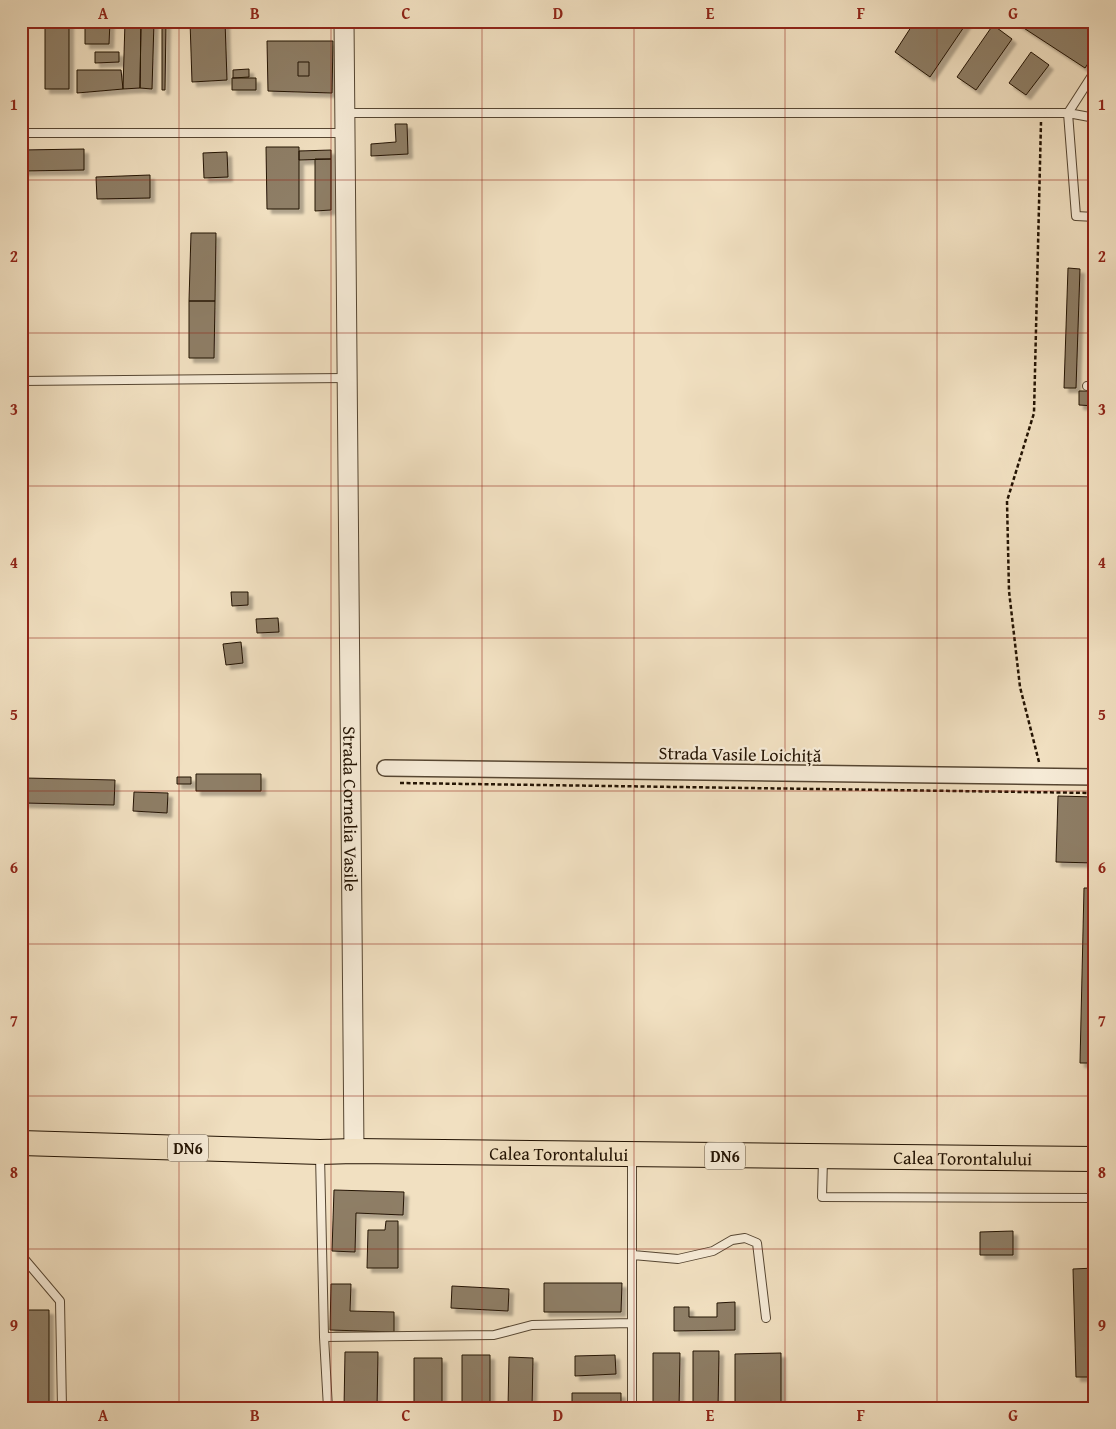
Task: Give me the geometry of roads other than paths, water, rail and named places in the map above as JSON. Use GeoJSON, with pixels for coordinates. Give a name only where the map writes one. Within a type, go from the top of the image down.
{"type":"FeatureCollection","features":[{"type":"Feature","properties":{"kind":"main road","name":"Calea Torontalului"},"geometry":{"type":"LineString","coordinates":[[21,1144],[320,1152],[1095,1159]]}},
{"type":"Feature","properties":{"kind":"street","name":"Strada Cornelia Vasile"},"geometry":{"type":"LineString","coordinates":[[344,21],[354,1151]]}},
{"type":"Feature","properties":{"kind":"street","name":"Strada Vasile Loichiță"},"geometry":{"type":"LineString","coordinates":[[385,768],[1095,777]]}},
{"type":"Feature","properties":{"kind":"lane"},"geometry":{"type":"LineString","coordinates":[[1095,71],[1068,113],[1076,216],[1095,217]]}},
{"type":"Feature","properties":{"kind":"lane"},"geometry":{"type":"LineString","coordinates":[[345,113],[1068,113],[1095,118]]}},
{"type":"Feature","properties":{"kind":"lane"},"geometry":{"type":"LineString","coordinates":[[21,133],[346,132]]}},
{"type":"Feature","properties":{"kind":"lane"},"geometry":{"type":"LineString","coordinates":[[21,381],[347,378]]}},
{"type":"Feature","properties":{"kind":"lane"},"geometry":{"type":"LineString","coordinates":[[320,1152],[324,1337],[328,1408]]}},
{"type":"Feature","properties":{"kind":"lane"},"geometry":{"type":"LineString","coordinates":[[632,1155],[632,1408]]}},
{"type":"Feature","properties":{"kind":"lane"},"geometry":{"type":"LineString","coordinates":[[823,1157],[822,1197],[1095,1198]]}},
{"type":"Feature","properties":{"kind":"lane"},"geometry":{"type":"LineString","coordinates":[[633,1255],[678,1259],[712,1251],[732,1240],[745,1238],[757,1242],[766,1318]]}},
{"type":"Feature","properties":{"kind":"lane"},"geometry":{"type":"LineString","coordinates":[[21,1255],[60,1300],[62,1408]]}},
{"type":"Feature","properties":{"kind":"lane"},"geometry":{"type":"LineString","coordinates":[[324,1337],[494,1336],[532,1325],[632,1323]]}}]}
